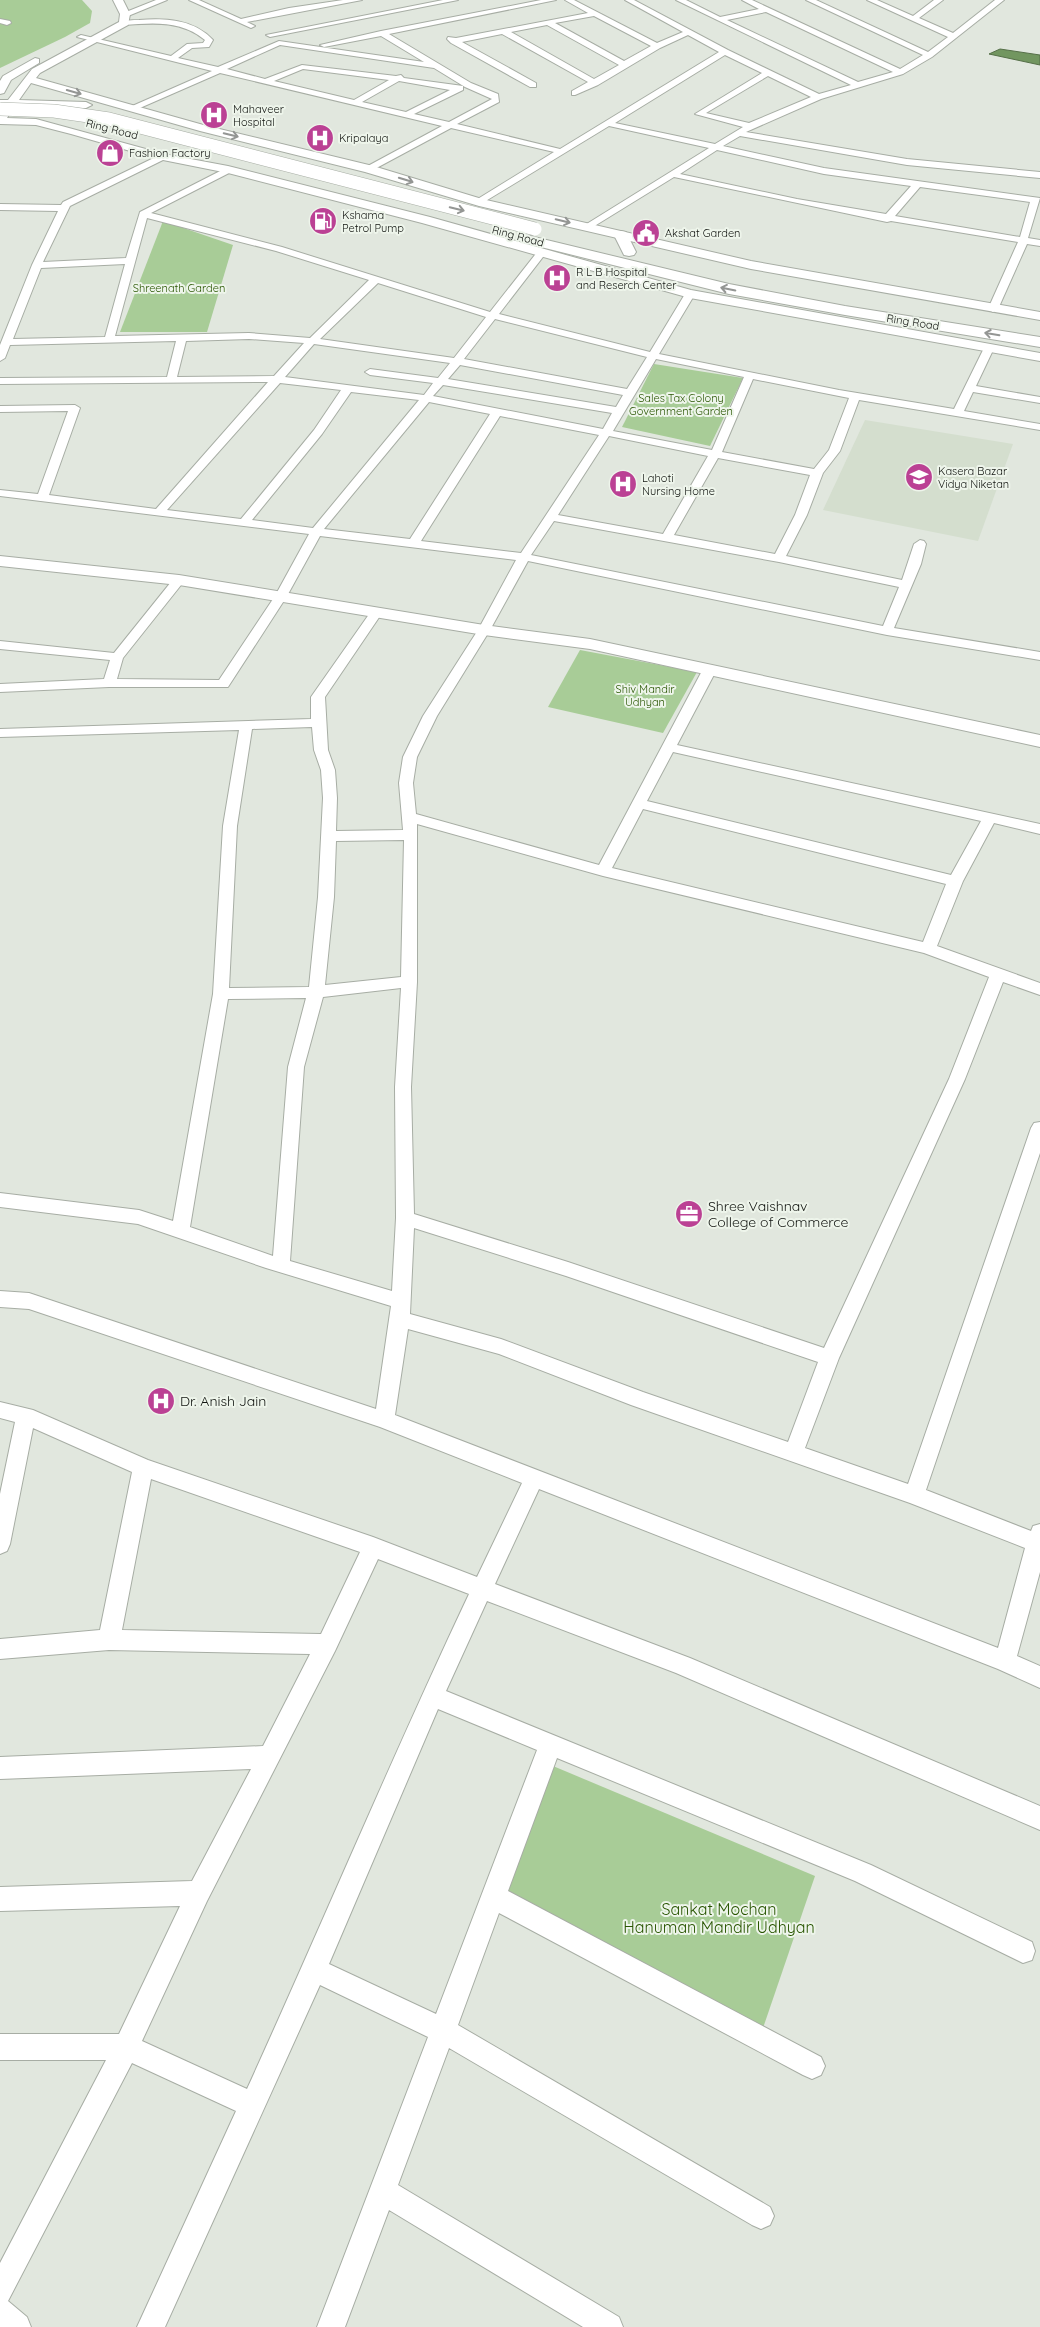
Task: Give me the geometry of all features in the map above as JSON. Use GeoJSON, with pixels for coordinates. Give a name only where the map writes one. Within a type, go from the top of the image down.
{"type":"FeatureCollection","features":[{"type":"Feature","properties":{"kind":"highway","name":"Ring Road"},"geometry":{"type":"LineString","coordinates":[[6,106],[108,119],[533,234],[695,281],[882,317],[1040,342]]}},
{"type":"Feature","properties":{"kind":"highway","name":"Ring Road"},"geometry":{"type":"LineString","coordinates":[[0,116],[65,118],[95,124],[533,234],[628,252],[735,278],[807,292],[1040,330]]}},
{"type":"Feature","properties":{"kind":"highway"},"geometry":{"type":"LineString","coordinates":[[621,235],[628,252]]}},
{"type":"Feature","properties":{"kind":"highway"},"geometry":{"type":"LineString","coordinates":[[735,303],[775,306],[850,319],[882,317]]}},
{"type":"Feature","properties":{"kind":"street"},"geometry":{"type":"LineString","coordinates":[[118,0],[124,18]]}},
{"type":"Feature","properties":{"kind":"street"},"geometry":{"type":"LineString","coordinates":[[163,0],[124,18],[95,40],[28,79],[6,106],[0,121],[36,122],[162,157],[228,170],[426,220],[690,294],[1040,357]]}},
{"type":"Feature","properties":{"kind":"street"},"geometry":{"type":"LineString","coordinates":[[193,0],[214,6],[270,35],[279,43]]}},
{"type":"Feature","properties":{"kind":"street"},"geometry":{"type":"LineString","coordinates":[[240,21],[358,0]]}},
{"type":"Feature","properties":{"kind":"street"},"geometry":{"type":"LineString","coordinates":[[270,35],[453,0]]}},
{"type":"Feature","properties":{"kind":"street"},"geometry":{"type":"LineString","coordinates":[[313,48],[552,0]]}},
{"type":"Feature","properties":{"kind":"street"},"geometry":{"type":"LineString","coordinates":[[569,0],[592,14],[658,46]]}},
{"type":"Feature","properties":{"kind":"street"},"geometry":{"type":"LineString","coordinates":[[629,0],[725,52],[818,97]]}},
{"type":"Feature","properties":{"kind":"street"},"geometry":{"type":"LineString","coordinates":[[680,0],[858,86]]}},
{"type":"Feature","properties":{"kind":"street"},"geometry":{"type":"LineString","coordinates":[[746,0],[900,72]]}},
{"type":"Feature","properties":{"kind":"street"},"geometry":{"type":"LineString","coordinates":[[719,20],[763,9],[773,0]]}},
{"type":"Feature","properties":{"kind":"street"},"geometry":{"type":"LineString","coordinates":[[810,0],[929,55]]}},
{"type":"Feature","properties":{"kind":"street"},"geometry":{"type":"LineString","coordinates":[[824,6],[833,0]]}},
{"type":"Feature","properties":{"kind":"street"},"geometry":{"type":"LineString","coordinates":[[871,0],[953,36]]}},
{"type":"Feature","properties":{"kind":"street"},"geometry":{"type":"LineString","coordinates":[[913,19],[939,0]]}},
{"type":"Feature","properties":{"kind":"street"},"geometry":{"type":"LineString","coordinates":[[588,227],[712,147],[750,126],[818,97],[900,72],[929,55],[1000,0]]}},
{"type":"Feature","properties":{"kind":"street"},"geometry":{"type":"LineString","coordinates":[[289,2],[316,7]]}},
{"type":"Feature","properties":{"kind":"street"},"geometry":{"type":"LineString","coordinates":[[240,21],[273,4]]}},
{"type":"Feature","properties":{"kind":"street"},"geometry":{"type":"LineString","coordinates":[[454,41],[592,14]]}},
{"type":"Feature","properties":{"kind":"street"},"geometry":{"type":"LineString","coordinates":[[0,92],[6,78],[13,73],[104,26],[110,16]]}},
{"type":"Feature","properties":{"kind":"street"},"geometry":{"type":"LineString","coordinates":[[124,18],[172,21],[202,33],[209,40],[206,45],[190,46],[172,59]]}},
{"type":"Feature","properties":{"kind":"street"},"geometry":{"type":"LineString","coordinates":[[547,22],[625,65]]}},
{"type":"Feature","properties":{"kind":"street"},"geometry":{"type":"LineString","coordinates":[[429,24],[454,41],[533,84]]}},
{"type":"Feature","properties":{"kind":"street"},"geometry":{"type":"LineString","coordinates":[[504,31],[594,82]]}},
{"type":"Feature","properties":{"kind":"street"},"geometry":{"type":"LineString","coordinates":[[575,94],[658,46],[690,32]]}},
{"type":"Feature","properties":{"kind":"street"},"geometry":{"type":"LineString","coordinates":[[369,168],[451,126],[496,100],[495,96],[468,84],[381,33]]}},
{"type":"Feature","properties":{"kind":"street"},"geometry":{"type":"LineString","coordinates":[[81,38],[220,69],[563,152]]}},
{"type":"Feature","properties":{"kind":"street"},"geometry":{"type":"LineString","coordinates":[[133,109],[279,43],[436,66]]}},
{"type":"Feature","properties":{"kind":"street"},"geometry":{"type":"LineString","coordinates":[[479,202],[725,52]]}},
{"type":"Feature","properties":{"kind":"street"},"geometry":{"type":"LineString","coordinates":[[356,102],[420,65]]}},
{"type":"Feature","properties":{"kind":"street"},"geometry":{"type":"LineString","coordinates":[[266,81],[302,67],[398,79],[458,89]]}},
{"type":"Feature","properties":{"kind":"street"},"geometry":{"type":"LineString","coordinates":[[306,90],[346,72]]}},
{"type":"Feature","properties":{"kind":"street"},"geometry":{"type":"LineString","coordinates":[[750,126],[699,114],[768,73]]}},
{"type":"Feature","properties":{"kind":"street"},"geometry":{"type":"LineString","coordinates":[[28,79],[71,104]]}},
{"type":"Feature","properties":{"kind":"street"},"geometry":{"type":"LineString","coordinates":[[28,79],[133,109],[369,168],[479,202],[751,266],[993,310],[1040,316]]}},
{"type":"Feature","properties":{"kind":"street"},"geometry":{"type":"LineString","coordinates":[[406,115],[468,84]]}},
{"type":"Feature","properties":{"kind":"street"},"geometry":{"type":"LineString","coordinates":[[0,103],[6,106],[119,105]]}},
{"type":"Feature","properties":{"kind":"street"},"geometry":{"type":"LineString","coordinates":[[0,129],[36,122]]}},
{"type":"Feature","properties":{"kind":"street"},"geometry":{"type":"LineString","coordinates":[[606,123],[824,171],[1038,201],[993,310]]}},
{"type":"Feature","properties":{"kind":"street"},"geometry":{"type":"LineString","coordinates":[[737,134],[907,162],[1040,175]]}},
{"type":"Feature","properties":{"kind":"street"},"geometry":{"type":"LineString","coordinates":[[0,358],[37,265],[66,204],[162,157]]}},
{"type":"Feature","properties":{"kind":"street"},"geometry":{"type":"LineString","coordinates":[[109,341],[143,214],[228,170]]}},
{"type":"Feature","properties":{"kind":"street"},"geometry":{"type":"LineString","coordinates":[[670,174],[887,219],[1040,243]]}},
{"type":"Feature","properties":{"kind":"street"},"geometry":{"type":"LineString","coordinates":[[887,219],[917,185]]}},
{"type":"Feature","properties":{"kind":"street"},"geometry":{"type":"LineString","coordinates":[[0,207],[64,208]]}},
{"type":"Feature","properties":{"kind":"street"},"geometry":{"type":"LineString","coordinates":[[143,214],[279,249],[491,315],[651,355],[855,396],[1040,427]]}},
{"type":"Feature","properties":{"kind":"street"},"geometry":{"type":"LineString","coordinates":[[0,688],[109,683],[223,684],[281,596],[318,530],[457,361],[541,253]]}},
{"type":"Feature","properties":{"kind":"street"},"geometry":{"type":"LineString","coordinates":[[37,265],[130,261]]}},
{"type":"Feature","properties":{"kind":"street"},"geometry":{"type":"LineString","coordinates":[[160,512],[312,341],[376,279]]}},
{"type":"Feature","properties":{"kind":"street"},"geometry":{"type":"LineString","coordinates":[[384,1420],[400,1310],[405,1218],[403,1088],[409,982],[411,836],[406,784],[410,757],[430,716],[484,630],[524,557],[607,431],[651,355],[690,294]]}},
{"type":"Feature","properties":{"kind":"street"},"geometry":{"type":"LineString","coordinates":[[7,342],[109,341],[249,336],[312,341],[457,361],[629,393]]}},
{"type":"Feature","properties":{"kind":"street"},"geometry":{"type":"LineString","coordinates":[[171,381],[182,338]]}},
{"type":"Feature","properties":{"kind":"street"},"geometry":{"type":"LineString","coordinates":[[958,413],[989,348]]}},
{"type":"Feature","properties":{"kind":"street"},"geometry":{"type":"LineString","coordinates":[[370,372],[440,381],[618,411]]}},
{"type":"Feature","properties":{"kind":"street"},"geometry":{"type":"LineString","coordinates":[[666,539],[691,498],[706,467],[716,453],[750,374]]}},
{"type":"Feature","properties":{"kind":"street"},"geometry":{"type":"LineString","coordinates":[[0,381],[277,379],[350,387],[425,398],[607,431],[817,473]]}},
{"type":"Feature","properties":{"kind":"street"},"geometry":{"type":"LineString","coordinates":[[244,523],[318,432],[350,387]]}},
{"type":"Feature","properties":{"kind":"street"},"geometry":{"type":"LineString","coordinates":[[970,388],[1040,400]]}},
{"type":"Feature","properties":{"kind":"street"},"geometry":{"type":"LineString","coordinates":[[779,558],[801,515],[817,473],[834,451],[855,396]]}},
{"type":"Feature","properties":{"kind":"street"},"geometry":{"type":"LineString","coordinates":[[0,409],[75,408],[42,498]]}},
{"type":"Feature","properties":{"kind":"street"},"geometry":{"type":"LineString","coordinates":[[414,542],[497,412]]}},
{"type":"Feature","properties":{"kind":"street"},"geometry":{"type":"LineString","coordinates":[[0,493],[244,523],[318,530],[524,557],[887,631],[1040,656]]}},
{"type":"Feature","properties":{"kind":"street"},"geometry":{"type":"LineString","coordinates":[[552,517],[779,558],[907,585]]}},
{"type":"Feature","properties":{"kind":"street"},"geometry":{"type":"LineString","coordinates":[[887,631],[907,585],[920,544]]}},
{"type":"Feature","properties":{"kind":"street"},"geometry":{"type":"LineString","coordinates":[[0,561],[179,580],[484,630],[590,644],[1040,741]]}},
{"type":"Feature","properties":{"kind":"street"},"geometry":{"type":"LineString","coordinates":[[109,683],[117,657],[179,580]]}},
{"type":"Feature","properties":{"kind":"street"},"geometry":{"type":"LineString","coordinates":[[281,1265],[296,1067],[316,992],[326,897],[330,798],[328,770],[321,750],[318,724],[318,697],[376,613]]}},
{"type":"Feature","properties":{"kind":"street"},"geometry":{"type":"LineString","coordinates":[[0,645],[117,657]]}},
{"type":"Feature","properties":{"kind":"street"},"geometry":{"type":"LineString","coordinates":[[603,871],[710,669]]}},
{"type":"Feature","properties":{"kind":"street"},"geometry":{"type":"LineString","coordinates":[[0,733],[318,724]]}},
{"type":"Feature","properties":{"kind":"street"},"geometry":{"type":"LineString","coordinates":[[180,1232],[221,994],[230,826],[246,726]]}},
{"type":"Feature","properties":{"kind":"street"},"geometry":{"type":"LineString","coordinates":[[668,747],[1040,829]]}},
{"type":"Feature","properties":{"kind":"street"},"geometry":{"type":"LineString","coordinates":[[639,804],[955,881]]}},
{"type":"Feature","properties":{"kind":"street"},"geometry":{"type":"LineString","coordinates":[[409,817],[603,871],[928,949],[1040,989]]}},
{"type":"Feature","properties":{"kind":"street"},"geometry":{"type":"LineString","coordinates":[[928,949],[955,881],[990,818]]}},
{"type":"Feature","properties":{"kind":"street"},"geometry":{"type":"LineString","coordinates":[[327,836],[411,836]]}},
{"type":"Feature","properties":{"kind":"street"},"geometry":{"type":"LineString","coordinates":[[794,1452],[829,1358],[957,1080],[998,973]]}},
{"type":"Feature","properties":{"kind":"street"},"geometry":{"type":"LineString","coordinates":[[221,994],[316,992],[409,982]]}},
{"type":"Feature","properties":{"kind":"street"},"geometry":{"type":"LineString","coordinates":[[914,1495],[1040,1128]]}},
{"type":"Feature","properties":{"kind":"street"},"geometry":{"type":"LineString","coordinates":[[0,1200],[139,1217],[281,1265],[638,1399],[1039,1539],[1005,1661]]}},
{"type":"Feature","properties":{"kind":"street"},"geometry":{"type":"LineString","coordinates":[[405,1218],[568,1269],[829,1358]]}},
{"type":"Feature","properties":{"kind":"street"},"geometry":{"type":"LineString","coordinates":[[0,1299],[29,1301],[384,1420],[1005,1661],[1040,1677]]}},
{"type":"Feature","properties":{"kind":"street"},"geometry":{"type":"LineString","coordinates":[[0,1410],[26,1416],[143,1467],[373,1547],[682,1665],[1040,1818]]}},
{"type":"Feature","properties":{"kind":"street"},"geometry":{"type":"LineString","coordinates":[[0,1544],[26,1416]]}},
{"type":"Feature","properties":{"kind":"street"},"geometry":{"type":"LineString","coordinates":[[109,1640],[143,1467]]}},
{"type":"Feature","properties":{"kind":"street"},"geometry":{"type":"LineString","coordinates":[[151,2327],[254,2105],[432,1696],[534,1478]]}},
{"type":"Feature","properties":{"kind":"street"},"geometry":{"type":"LineString","coordinates":[[0,2291],[126,2047],[199,1893],[267,1757],[327,1644],[373,1547]]}},
{"type":"Feature","properties":{"kind":"street"},"geometry":{"type":"LineString","coordinates":[[0,1649],[109,1640],[327,1644]]}},
{"type":"Feature","properties":{"kind":"street"},"geometry":{"type":"LineString","coordinates":[[432,1696],[863,1873],[1023,1951]]}},
{"type":"Feature","properties":{"kind":"street"},"geometry":{"type":"LineString","coordinates":[[331,2327],[551,1744]]}},
{"type":"Feature","properties":{"kind":"street"},"geometry":{"type":"LineString","coordinates":[[0,1768],[267,1757]]}},
{"type":"Feature","properties":{"kind":"street"},"geometry":{"type":"LineString","coordinates":[[0,1899],[199,1893]]}},
{"type":"Feature","properties":{"kind":"street"},"geometry":{"type":"LineString","coordinates":[[493,1896],[608,1959],[812,2066]]}},
{"type":"Feature","properties":{"kind":"street"},"geometry":{"type":"LineString","coordinates":[[314,1970],[444,2031],[761,2216]]}},
{"type":"Feature","properties":{"kind":"street"},"geometry":{"type":"LineString","coordinates":[[0,2047],[126,2047],[254,2105]]}},
{"type":"Feature","properties":{"kind":"street"},"geometry":{"type":"LineString","coordinates":[[383,2190],[610,2327]]}},
{"type":"Feature","properties":{"kind":"street"},"geometry":{"type":"LineString","coordinates":[[0,2312],[17,2327]]}},
{"type":"Feature","properties":{"kind":"shaded area"},"geometry":{"type":"Polygon","coordinates":[[[1000,49],[1040,55],[1040,65],[989,54],[1000,49]]]}},
{"type":"Feature","properties":{"kind":"shaded area","name":"Kasera Bazar Vidya Niketan"},"geometry":{"type":"Polygon","coordinates":[[[865,420],[1013,444],[978,541],[823,510],[865,420]]]}},
{"type":"Feature","properties":{"kind":"green space"},"geometry":{"type":"Polygon","coordinates":[[[0,0],[82,0],[92,11],[90,23],[0,68],[0,0]]]}},
{"type":"Feature","properties":{"kind":"green space","name":"Shreenath Garden"},"geometry":{"type":"Polygon","coordinates":[[[163,221],[233,245],[207,332],[120,332],[163,221]]]}},
{"type":"Feature","properties":{"kind":"green space","name":"Sales Tax Colony Government Garden"},"geometry":{"type":"Polygon","coordinates":[[[654,364],[743,378],[710,446],[622,427],[654,364]]]}},
{"type":"Feature","properties":{"kind":"green space","name":"Shiv Mandir Udhyan"},"geometry":{"type":"Polygon","coordinates":[[[580,650],[697,672],[663,733],[548,707],[580,650]]]}},
{"type":"Feature","properties":{"kind":"green space","name":"Sankat Mochan Hanuman Mandir Udhyan"},"geometry":{"type":"Polygon","coordinates":[[[553,1766],[815,1876],[763,2028],[499,1888],[553,1766]]]}},
{"type":"Feature","properties":{"kind":"place","name":"Mahaveer Hospital"},"geometry":{"type":"Point","coordinates":[214,115]}},
{"type":"Feature","properties":{"kind":"place","name":"Kripalaya"},"geometry":{"type":"Point","coordinates":[320,138]}},
{"type":"Feature","properties":{"kind":"place","name":"Fashion Factory"},"geometry":{"type":"Point","coordinates":[110,153]}},
{"type":"Feature","properties":{"kind":"place","name":"Kshama Petrol Pump"},"geometry":{"type":"Point","coordinates":[323,221]}},
{"type":"Feature","properties":{"kind":"place","name":"Akshat Garden"},"geometry":{"type":"Point","coordinates":[646,233]}},
{"type":"Feature","properties":{"kind":"place","name":"R L B Hospital and Reserch Center"},"geometry":{"type":"Point","coordinates":[557,278]}},
{"type":"Feature","properties":{"kind":"place","name":"Kasera Bazar Vidya Niketan"},"geometry":{"type":"Point","coordinates":[919,477]}},
{"type":"Feature","properties":{"kind":"place","name":"Lahoti Nursing Home"},"geometry":{"type":"Point","coordinates":[623,484]}},
{"type":"Feature","properties":{"kind":"place","name":"Shree Vaishnav College of Commerce"},"geometry":{"type":"Point","coordinates":[689,1214]}},
{"type":"Feature","properties":{"kind":"place","name":"Dr. Anish Jain"},"geometry":{"type":"Point","coordinates":[161,1401]}}]}
